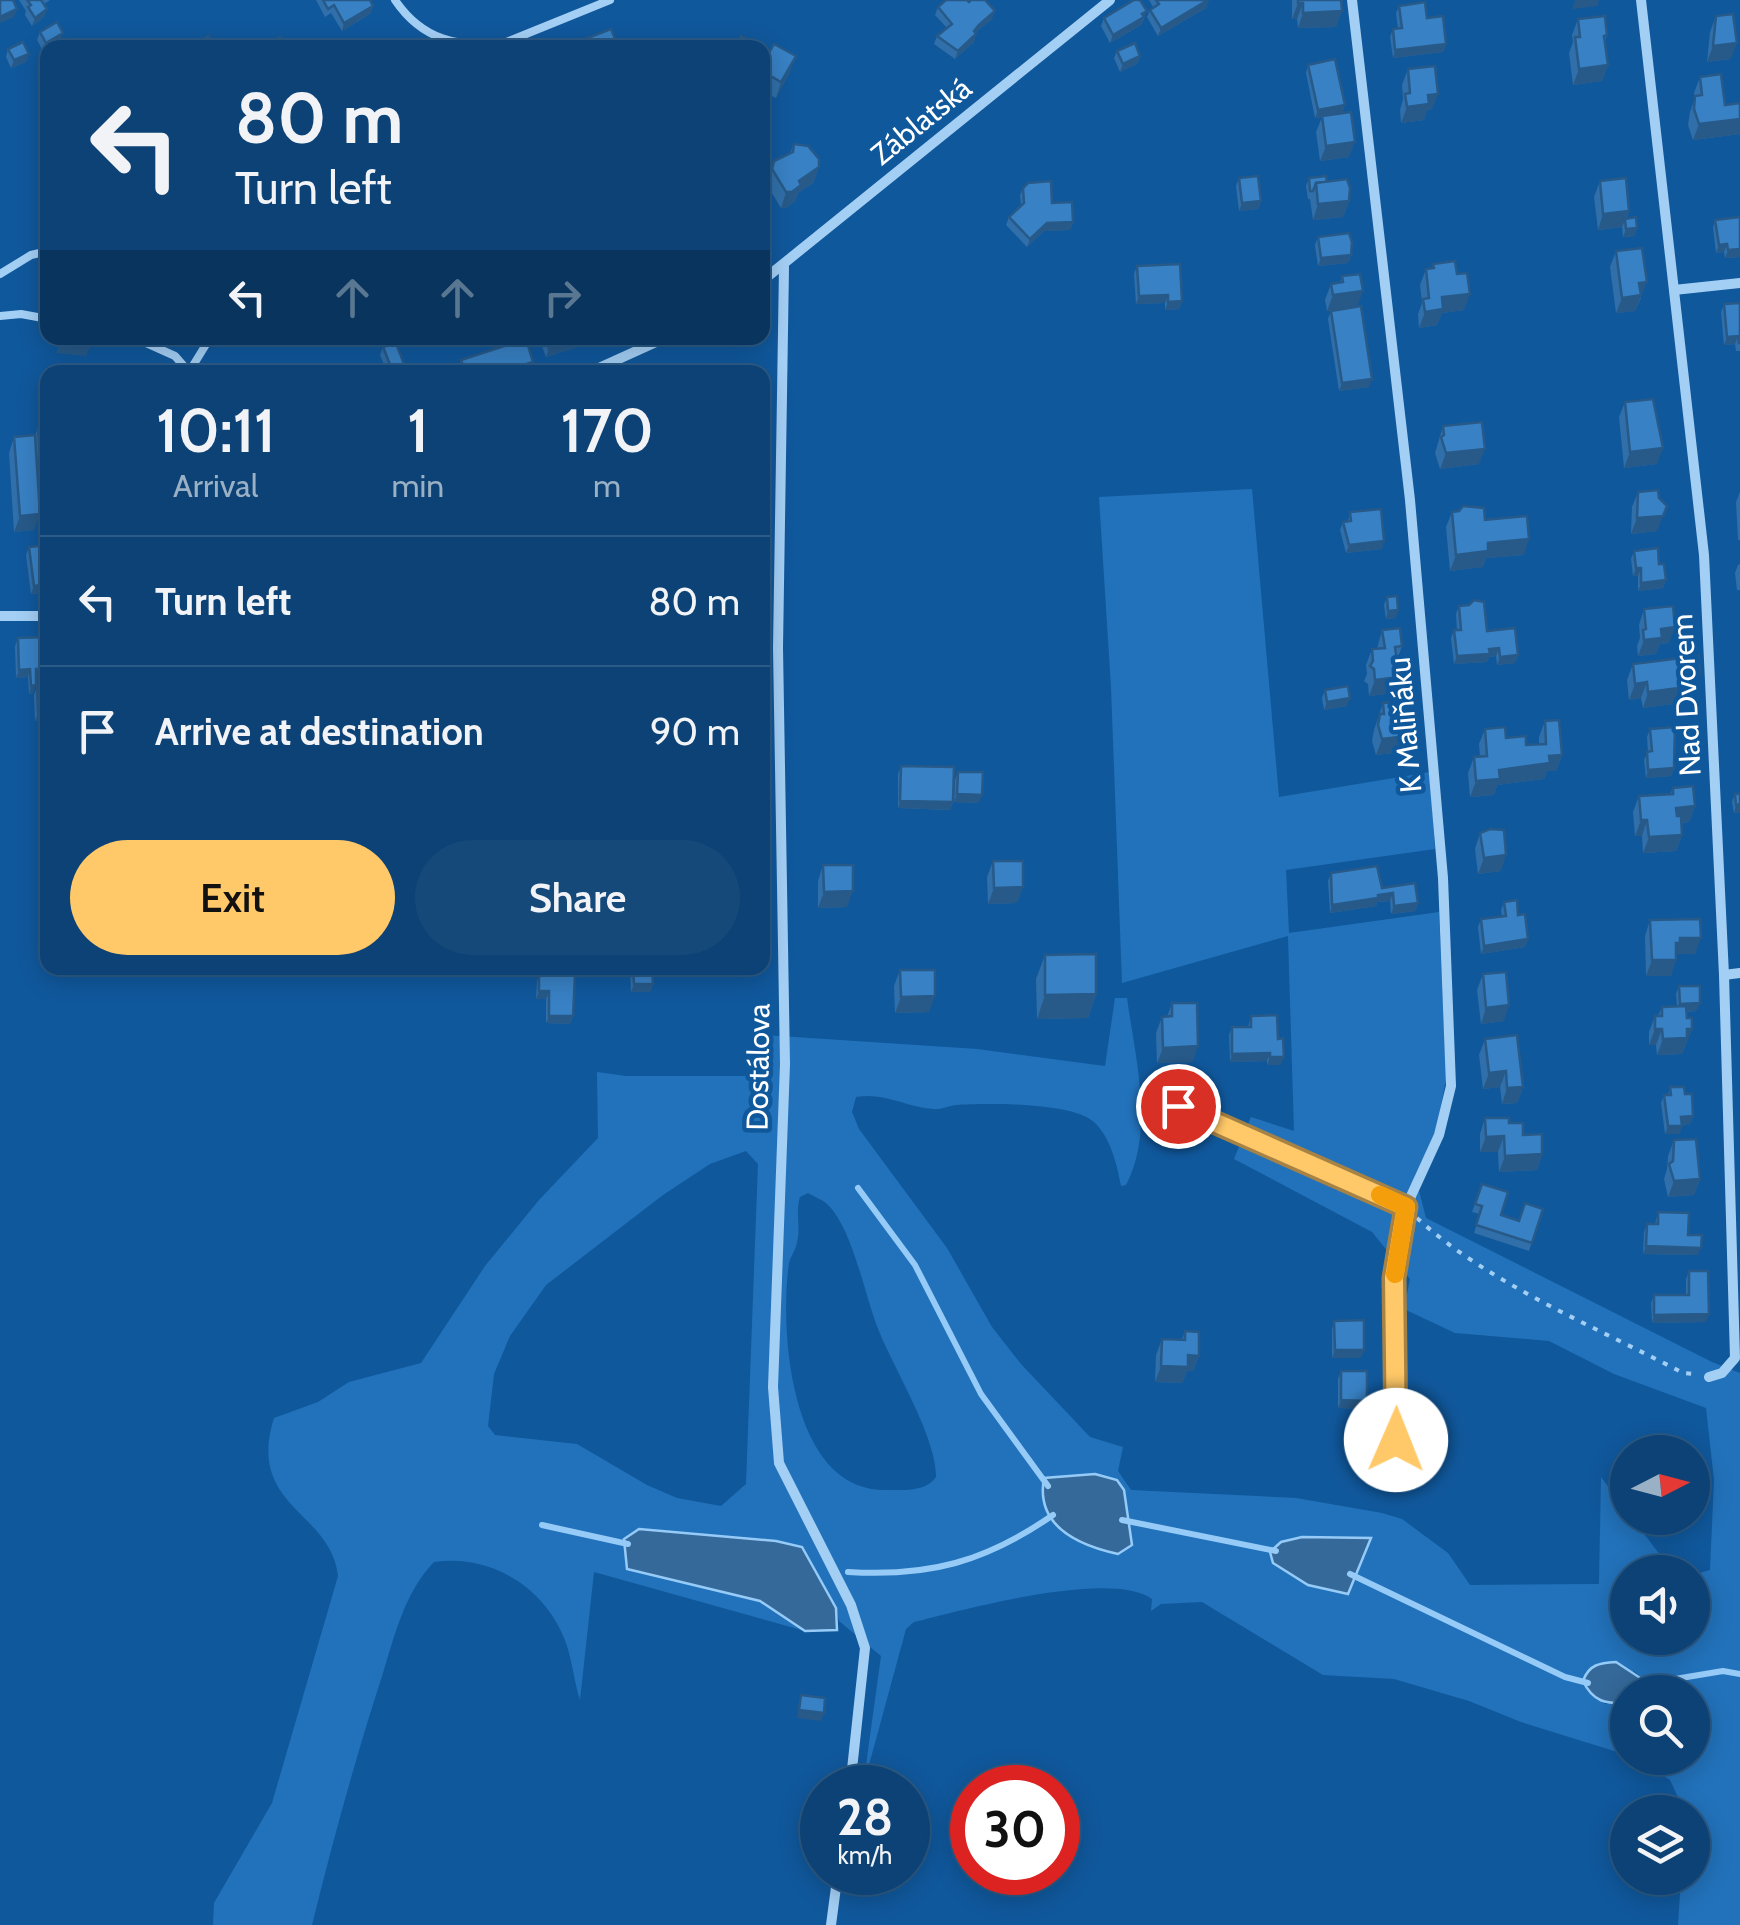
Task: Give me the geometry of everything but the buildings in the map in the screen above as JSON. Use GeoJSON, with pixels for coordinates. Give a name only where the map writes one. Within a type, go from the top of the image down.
{"type":"FeatureCollection","features":[{"type":"Feature","properties":{"kind":"street","name":"Záblatská"},"geometry":{"type":"LineString","coordinates":[[770,276],[1110,0]]}},
{"type":"Feature","properties":{"kind":"street","name":"K Maliňáku"},"geometry":{"type":"LineString","coordinates":[[1352,0],[1410,500],[1444,878],[1451,1086],[1440,1134],[1406,1207],[1394,1278],[1396,1440]]}},
{"type":"Feature","properties":{"kind":"street","name":"Nad Dvorem"},"geometry":{"type":"LineString","coordinates":[[1640,0],[1704,554],[1724,974],[1735,1358],[1722,1373],[1709,1377]]}},
{"type":"Feature","properties":{"kind":"street","name":"Dostálova"},"geometry":{"type":"LineString","coordinates":[[784,267],[778,648],[785,1064],[773,1387],[778,1463],[851,1604],[865,1648],[852,1765]]}},
{"type":"Feature","properties":{"kind":"street"},"geometry":{"type":"LineString","coordinates":[[1674,290],[1740,283]]}},
{"type":"Feature","properties":{"kind":"street"},"geometry":{"type":"LineString","coordinates":[[605,365],[650,345]]}},
{"type":"Feature","properties":{"kind":"street"},"geometry":{"type":"LineString","coordinates":[[0,616],[40,616]]}},
{"type":"Feature","properties":{"kind":"street"},"geometry":{"type":"LineString","coordinates":[[1724,974],[1740,973]]}},
{"type":"Feature","properties":{"kind":"street"},"geometry":{"type":"LineString","coordinates":[[1178,1106],[1406,1207]]}},
{"type":"Feature","properties":{"kind":"street"},"geometry":{"type":"LineString","coordinates":[[832,1925],[835,1895]]}},
{"type":"Feature","properties":{"kind":"lane"},"geometry":{"type":"LineString","coordinates":[[395,0],[412,23],[445,40]]}},
{"type":"Feature","properties":{"kind":"lane"},"geometry":{"type":"LineString","coordinates":[[515,40],[610,0]]}},
{"type":"Feature","properties":{"kind":"lane"},"geometry":{"type":"LineString","coordinates":[[0,274],[40,253]]}},
{"type":"Feature","properties":{"kind":"lane"},"geometry":{"type":"LineString","coordinates":[[0,316],[40,318]]}},
{"type":"Feature","properties":{"kind":"lane"},"geometry":{"type":"LineString","coordinates":[[151,345],[175,356],[183,365]]}},
{"type":"Feature","properties":{"kind":"path"},"geometry":{"type":"LineString","coordinates":[[1406,1207],[1440,1239],[1507,1280],[1683,1373],[1709,1377]]}},
{"type":"Feature","properties":{"kind":"shaded area"},"geometry":{"type":"Polygon","coordinates":[[[1252,489],[1279,797],[1430,772],[1435,849],[1286,870],[1289,933],[1439,912],[1446,1078],[1436,1133],[1415,1175],[1426,1218],[1740,1373],[1740,1925],[1678,1925],[1680,1895],[1710,1895],[1710,1795],[1677,1795],[1670,1780],[1662,1775],[1710,1775],[1710,1675],[1639,1675],[1634,1671],[1630,1675],[1610,1675],[1610,1697],[1604,1704],[1610,1704],[1610,1750],[1394,1679],[1323,1675],[1202,1602],[1161,1604],[1151,1611],[1152,1599],[1132,1591],[1071,1590],[914,1622],[906,1629],[866,1765],[881,1656],[839,1621],[836,1608],[707,1537],[639,1529],[671,1581],[760,1601],[805,1631],[594,1572],[580,1700],[565,1640],[544,1604],[529,1589],[495,1569],[475,1563],[434,1562],[415,1587],[397,1629],[354,1767],[312,1925],[213,1925],[214,1903],[272,1803],[338,1576],[332,1554],[321,1536],[280,1490],[271,1471],[268,1448],[274,1418],[318,1402],[349,1382],[421,1363],[485,1266],[539,1200],[598,1138],[597,1072],[626,1076],[761,1076],[764,1035],[977,1049],[1105,1066],[1115,998],[1127,998],[1141,1117],[1135,1164],[1126,1185],[1121,1186],[1105,1136],[1083,1115],[1049,1107],[1007,1104],[933,1109],[866,1096],[856,1097],[852,1112],[859,1129],[947,1248],[992,1327],[1021,1364],[1090,1437],[1123,1447],[1118,1471],[1131,1490],[1296,1498],[1382,1513],[1402,1519],[1448,1553],[1470,1585],[1599,1584],[1601,1477],[1610,1489],[1610,1535],[1645,1535],[1660,1555],[1610,1555],[1610,1655],[1710,1655],[1714,1480],[1706,1408],[1614,1374],[1549,1341],[1455,1333],[1404,1309],[1410,1279],[1372,1232],[1234,1159],[1251,1117],[1294,1131],[1288,936],[1122,983],[1111,687],[1099,497],[1252,489]],[[746,1151],[710,1164],[663,1195],[546,1285],[510,1336],[494,1374],[488,1426],[495,1435],[577,1444],[677,1498],[721,1506],[746,1484],[758,1164],[746,1151]],[[808,1193],[800,1197],[798,1236],[789,1263],[786,1293],[790,1366],[811,1438],[830,1465],[855,1484],[887,1490],[927,1485],[936,1477],[929,1442],[877,1326],[844,1229],[824,1202],[808,1193]],[[1095,1474],[1044,1478],[1130,1524],[1124,1491],[1117,1480],[1095,1474]],[[1302,1537],[1273,1563],[1308,1585],[1347,1594],[1370,1539],[1302,1537]]]}},
{"type":"Feature","properties":{"kind":"shaded area"},"geometry":{"type":"Polygon","coordinates":[[[1095,1474],[1117,1480],[1124,1490],[1132,1545],[1118,1554],[1074,1539],[1062,1531],[1046,1509],[1044,1478],[1095,1474]]]}},
{"type":"Feature","properties":{"kind":"shaded area"},"geometry":{"type":"Polygon","coordinates":[[[639,1529],[776,1541],[802,1547],[836,1608],[837,1630],[805,1631],[760,1601],[627,1569],[624,1539],[639,1529]]]}},
{"type":"Feature","properties":{"kind":"shaded area"},"geometry":{"type":"Polygon","coordinates":[[[1302,1537],[1371,1538],[1348,1594],[1308,1585],[1273,1563],[1270,1552],[1281,1542],[1302,1537]]]}},
{"type":"Feature","properties":{"kind":"shaded area"},"geometry":{"type":"Polygon","coordinates":[[[1616,1662],[1636,1675],[1610,1675],[1610,1702],[1591,1693],[1583,1681],[1588,1671],[1616,1662]]]}},
{"type":"Feature","properties":{"kind":"waterway"},"geometry":{"type":"LineString","coordinates":[[858,1188],[915,1265],[981,1394],[1048,1486]]}},
{"type":"Feature","properties":{"kind":"waterway"},"geometry":{"type":"LineString","coordinates":[[848,1572],[905,1572],[955,1563],[1004,1544],[1053,1515]]}},
{"type":"Feature","properties":{"kind":"waterway"},"geometry":{"type":"LineString","coordinates":[[1122,1520],[1276,1551]]}},
{"type":"Feature","properties":{"kind":"waterway"},"geometry":{"type":"LineString","coordinates":[[542,1525],[628,1544]]}},
{"type":"Feature","properties":{"kind":"waterway"},"geometry":{"type":"LineString","coordinates":[[1350,1574],[1565,1677],[1588,1683]]}},
{"type":"Feature","properties":{"kind":"waterway"},"geometry":{"type":"LineString","coordinates":[[1699,1675],[1723,1671],[1740,1674]]}},
{"type":"Feature","properties":{"kind":"slow traffic"},"geometry":{"type":"LineString","coordinates":[[1380,1195],[1406,1207],[1395,1274]]}},
{"type":"Feature","properties":{"kind":"route"},"geometry":{"type":"LineString","coordinates":[[1178,1106],[1406,1207],[1394,1278],[1396,1440]]}}]}
